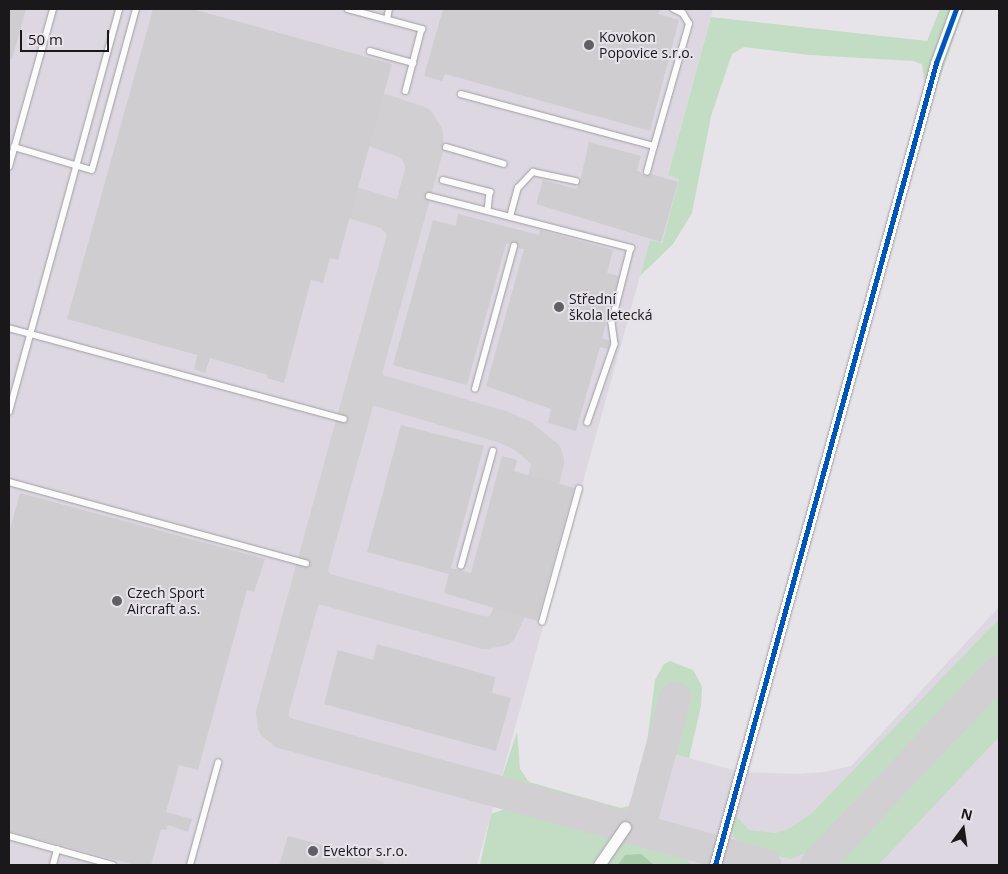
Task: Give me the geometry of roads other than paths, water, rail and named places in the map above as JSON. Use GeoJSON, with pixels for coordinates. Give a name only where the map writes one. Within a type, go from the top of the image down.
{"type":"FeatureCollection","features":[{"type":"Feature","properties":{"kind":"street"},"geometry":{"type":"LineString","coordinates":[[715,865],[933,72],[956,9]]}},
{"type":"Feature","properties":{"kind":"street"},"geometry":{"type":"LineString","coordinates":[[599,865],[625,827]]}},
{"type":"Feature","properties":{"kind":"lane"},"geometry":{"type":"LineString","coordinates":[[9,167],[53,9]]}},
{"type":"Feature","properties":{"kind":"lane"},"geometry":{"type":"LineString","coordinates":[[9,412],[119,9]]}},
{"type":"Feature","properties":{"kind":"lane"},"geometry":{"type":"LineString","coordinates":[[14,147],[92,170],[136,9]]}},
{"type":"Feature","properties":{"kind":"lane"},"geometry":{"type":"LineString","coordinates":[[348,9],[422,29],[406,91]]}},
{"type":"Feature","properties":{"kind":"lane"},"geometry":{"type":"LineString","coordinates":[[386,20],[389,9]]}},
{"type":"Feature","properties":{"kind":"lane"},"geometry":{"type":"LineString","coordinates":[[647,172],[689,24],[683,14],[672,9]]}},
{"type":"Feature","properties":{"kind":"lane"},"geometry":{"type":"LineString","coordinates":[[370,51],[413,62]]}},
{"type":"Feature","properties":{"kind":"lane"},"geometry":{"type":"LineString","coordinates":[[462,94],[654,146]]}},
{"type":"Feature","properties":{"kind":"lane"},"geometry":{"type":"LineString","coordinates":[[446,147],[504,164]]}},
{"type":"Feature","properties":{"kind":"lane"},"geometry":{"type":"LineString","coordinates":[[510,217],[518,188],[533,172],[576,181]]}},
{"type":"Feature","properties":{"kind":"lane"},"geometry":{"type":"LineString","coordinates":[[443,180],[490,192],[488,212]]}},
{"type":"Feature","properties":{"kind":"lane"},"geometry":{"type":"LineString","coordinates":[[430,196],[631,248],[612,323],[615,344],[588,422]]}},
{"type":"Feature","properties":{"kind":"lane"},"geometry":{"type":"LineString","coordinates":[[475,388],[514,246]]}},
{"type":"Feature","properties":{"kind":"lane"},"geometry":{"type":"LineString","coordinates":[[9,328],[344,419]]}},
{"type":"Feature","properties":{"kind":"lane"},"geometry":{"type":"LineString","coordinates":[[461,566],[492,451]]}},
{"type":"Feature","properties":{"kind":"lane"},"geometry":{"type":"LineString","coordinates":[[9,482],[306,563]]}},
{"type":"Feature","properties":{"kind":"lane"},"geometry":{"type":"LineString","coordinates":[[542,622],[579,489]]}},
{"type":"Feature","properties":{"kind":"lane"},"geometry":{"type":"LineString","coordinates":[[190,865],[218,763]]}},
{"type":"Feature","properties":{"kind":"lane"},"geometry":{"type":"LineString","coordinates":[[9,836],[113,865]]}},
{"type":"Feature","properties":{"kind":"lane"},"geometry":{"type":"LineString","coordinates":[[53,865],[57,850]]}},
{"type":"Feature","properties":{"kind":"place","name":"Kovokon Popovice s.r.o."},"geometry":{"type":"Point","coordinates":[589,45]}},
{"type":"Feature","properties":{"kind":"place","name":"Střední škola letecká"},"geometry":{"type":"Point","coordinates":[559,307]}},
{"type":"Feature","properties":{"kind":"place","name":"Czech Sport Aircraft a.s."},"geometry":{"type":"Point","coordinates":[117,601]}},
{"type":"Feature","properties":{"kind":"place","name":"Evektor s.r.o."},"geometry":{"type":"Point","coordinates":[313,851]}}]}
